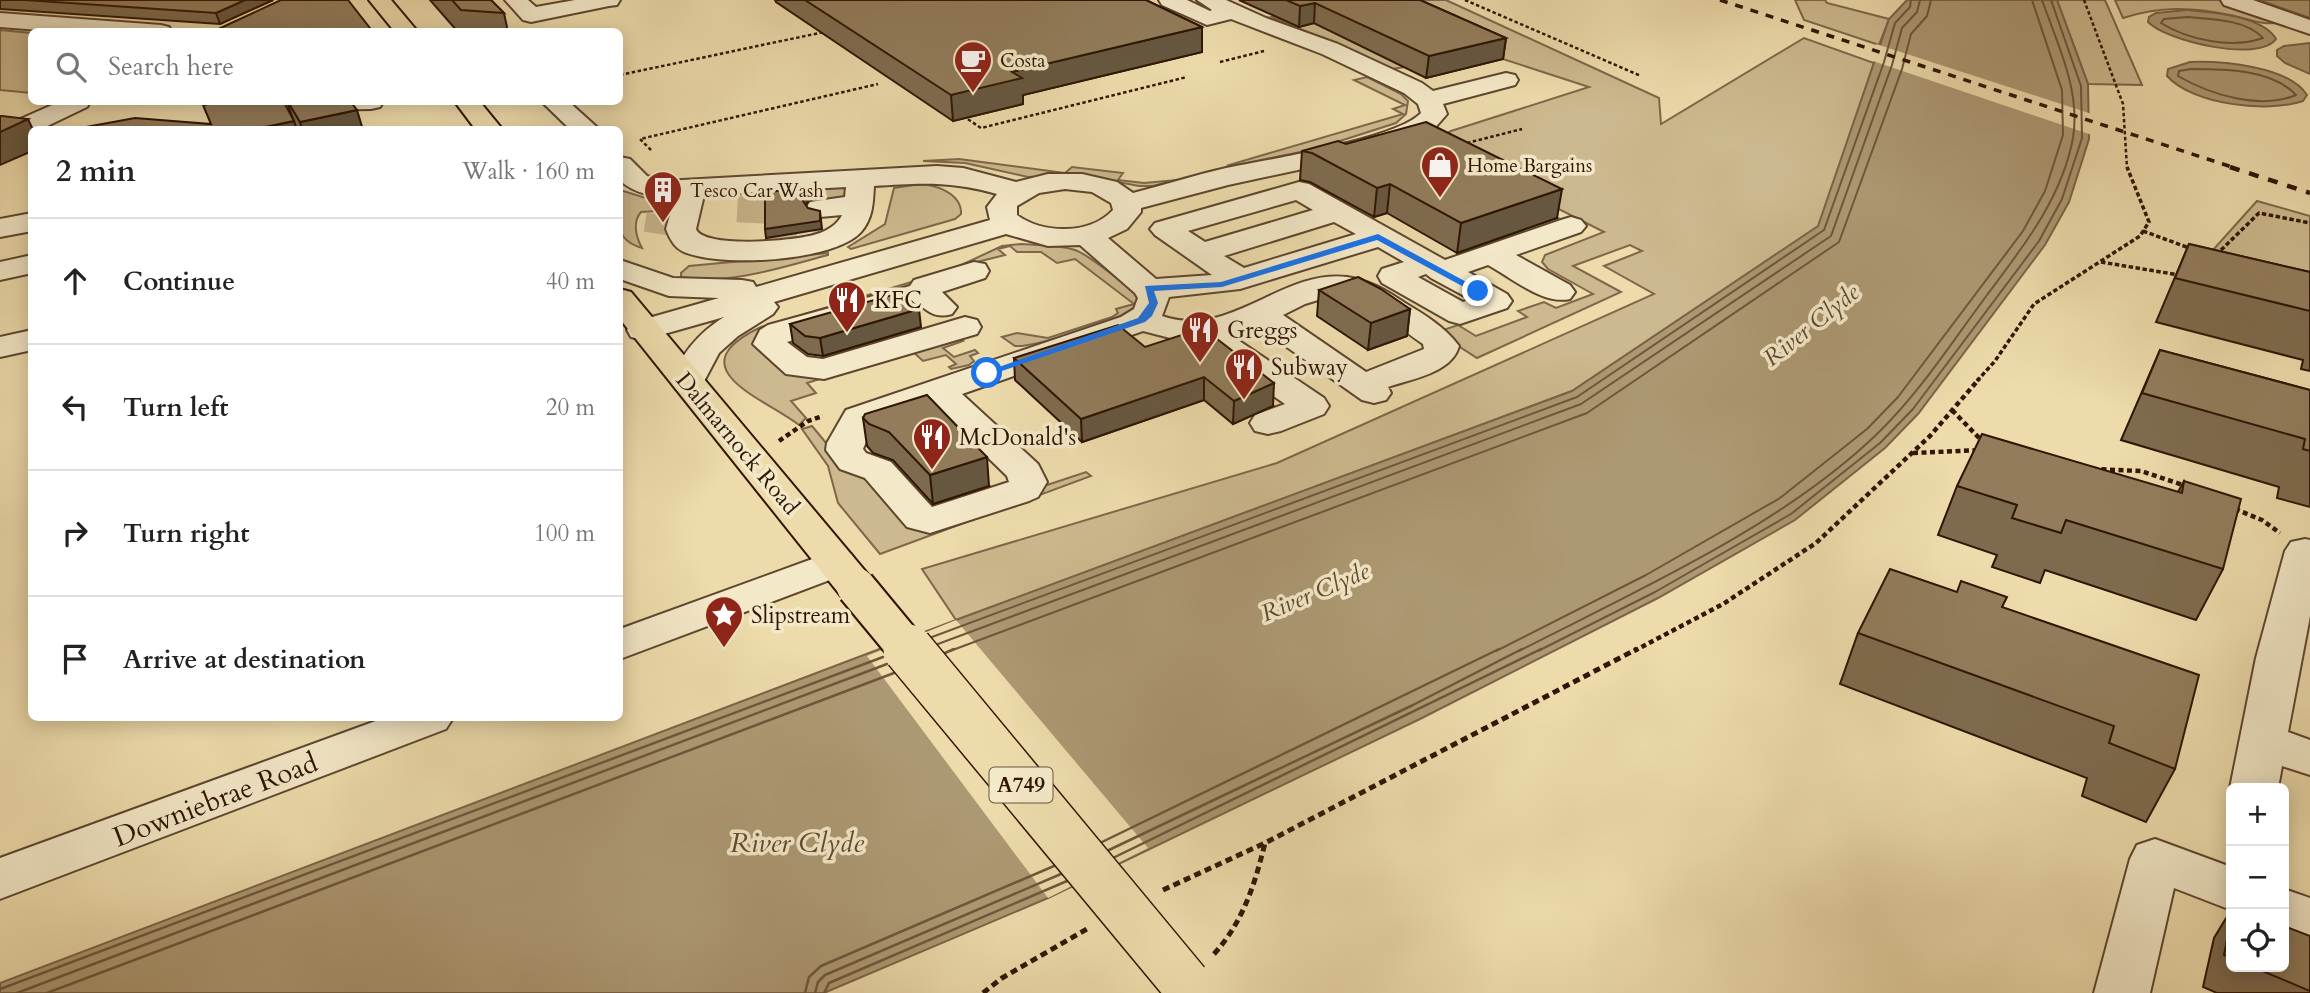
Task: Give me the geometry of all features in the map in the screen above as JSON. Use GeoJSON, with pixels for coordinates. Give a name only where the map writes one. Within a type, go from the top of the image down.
{"type":"FeatureCollection","features":[{"type":"Feature","properties":{"kind":"main road"},"geometry":{"type":"LineString","coordinates":[[380,0],[404,28]]}},
{"type":"Feature","properties":{"kind":"main road"},"geometry":{"type":"LineString","coordinates":[[469,105],[487,126]]}},
{"type":"Feature","properties":{"kind":"main road","name":"Dalmarnock Road"},"geometry":{"type":"LineString","coordinates":[[623,303],[847,575]]}},
{"type":"Feature","properties":{"kind":"main road","name":"A749"},"geometry":{"type":"LineString","coordinates":[[847,575],[1190,988]]}},
{"type":"Feature","properties":{"kind":"street"},"geometry":{"type":"LineString","coordinates":[[516,0],[531,15],[609,0]]}},
{"type":"Feature","properties":{"kind":"street"},"geometry":{"type":"LineString","coordinates":[[2232,0],[2310,27]]}},
{"type":"Feature","properties":{"kind":"street"},"geometry":{"type":"LineString","coordinates":[[1127,203],[1225,177],[1331,155],[1411,131],[1430,120],[1434,107],[1413,88],[1331,49],[1234,12],[1207,9],[1176,26],[1162,8]]}},
{"type":"Feature","properties":{"kind":"street"},"geometry":{"type":"LineString","coordinates":[[0,20],[107,28]]}},
{"type":"Feature","properties":{"kind":"street"},"geometry":{"type":"LineString","coordinates":[[1429,100],[1506,80]]}},
{"type":"Feature","properties":{"kind":"street"},"geometry":{"type":"LineString","coordinates":[[0,138],[72,105]]}},
{"type":"Feature","properties":{"kind":"street"},"geometry":{"type":"LineString","coordinates":[[558,105],[582,126]]}},
{"type":"Feature","properties":{"kind":"street"},"geometry":{"type":"LineString","coordinates":[[0,121],[29,125]]}},
{"type":"Feature","properties":{"kind":"street"},"geometry":{"type":"LineString","coordinates":[[623,168],[669,207],[690,243],[708,250],[724,251]]}},
{"type":"Feature","properties":{"kind":"street"},"geometry":{"type":"LineString","coordinates":[[669,207],[840,211],[955,174],[1018,191]]}},
{"type":"Feature","properties":{"kind":"street"},"geometry":{"type":"LineString","coordinates":[[1082,182],[1111,190],[1127,203],[1128,212],[1120,222],[1086,235],[1042,236],[1008,224],[1000,213],[1001,207],[1018,191],[1048,183],[1082,182]]}},
{"type":"Feature","properties":{"kind":"street"},"geometry":{"type":"LineString","coordinates":[[1240,280],[1165,229],[1299,190],[1435,267],[1491,254],[1571,226]]}},
{"type":"Feature","properties":{"kind":"street"},"geometry":{"type":"LineString","coordinates":[[669,207],[659,242],[666,249],[677,253],[818,243],[840,211]]}},
{"type":"Feature","properties":{"kind":"street"},"geometry":{"type":"LineString","coordinates":[[1200,253],[1336,212]]}},
{"type":"Feature","properties":{"kind":"street"},"geometry":{"type":"LineString","coordinates":[[0,228],[28,223]]}},
{"type":"Feature","properties":{"kind":"street"},"geometry":{"type":"LineString","coordinates":[[643,330],[1008,224]]}},
{"type":"Feature","properties":{"kind":"street"},"geometry":{"type":"LineString","coordinates":[[690,243],[757,232]]}},
{"type":"Feature","properties":{"kind":"street"},"geometry":{"type":"LineString","coordinates":[[941,390],[950,402],[1004,450],[1028,477],[1027,486],[1015,494],[939,520],[921,519],[878,470],[853,461],[844,450],[846,416],[941,390],[1142,320],[1154,303],[1148,288],[1086,235]]}},
{"type":"Feature","properties":{"kind":"street"},"geometry":{"type":"LineString","coordinates":[[1148,288],[1203,287],[1240,280],[1378,237]]}},
{"type":"Feature","properties":{"kind":"street"},"geometry":{"type":"LineString","coordinates":[[1491,254],[1559,292]]}},
{"type":"Feature","properties":{"kind":"street"},"geometry":{"type":"LineString","coordinates":[[0,271],[28,265]]}},
{"type":"Feature","properties":{"kind":"street"},"geometry":{"type":"LineString","coordinates":[[623,271],[647,281],[682,289],[793,287]]}},
{"type":"Feature","properties":{"kind":"street"},"geometry":{"type":"LineString","coordinates":[[971,333],[824,369],[798,368],[770,344],[772,337],[780,332],[924,292],[929,285],[974,271]]}},
{"type":"Feature","properties":{"kind":"street"},"geometry":{"type":"LineString","coordinates":[[688,382],[696,356],[705,347],[793,287]]}},
{"type":"Feature","properties":{"kind":"street"},"geometry":{"type":"LineString","coordinates":[[1142,320],[1169,330],[1203,331],[1261,314],[1277,304],[1327,288],[1353,288],[1435,337],[1442,346],[1440,354],[1431,360],[1368,389],[1261,314]]}},
{"type":"Feature","properties":{"kind":"street"},"geometry":{"type":"LineString","coordinates":[[924,292],[1009,366]]}},
{"type":"Feature","properties":{"kind":"street"},"geometry":{"type":"LineString","coordinates":[[1203,331],[1311,406],[1268,423]]}},
{"type":"Feature","properties":{"kind":"street"},"geometry":{"type":"LineString","coordinates":[[0,347],[28,341]]}},
{"type":"Feature","properties":{"kind":"street"},"geometry":{"type":"LineString","coordinates":[[2255,783],[2263,741],[2294,664],[2307,552]]}},
{"type":"Feature","properties":{"kind":"street"},"geometry":{"type":"LineString","coordinates":[[623,644],[847,575]]}},
{"type":"Feature","properties":{"kind":"street","name":"Downiebrae Road"},"geometry":{"type":"LineString","coordinates":[[0,879],[422,721]]}},
{"type":"Feature","properties":{"kind":"street"},"geometry":{"type":"LineString","coordinates":[[2263,741],[2310,758]]}},
{"type":"Feature","properties":{"kind":"street"},"geometry":{"type":"LineString","coordinates":[[2122,993],[2155,859],[2226,887]]}},
{"type":"Feature","properties":{"kind":"street"},"geometry":{"type":"LineString","coordinates":[[2289,912],[2310,921]]}},
{"type":"Feature","properties":{"kind":"path"},"geometry":{"type":"LineString","coordinates":[[1465,0],[1641,76]]}},
{"type":"Feature","properties":{"kind":"path"},"geometry":{"type":"LineString","coordinates":[[1154,895],[1265,844],[1723,604],[1816,543],[1913,453],[1995,360],[2034,304],[2100,262],[2143,231],[2149,222],[2127,173],[2123,104],[2084,0]]}},
{"type":"Feature","properties":{"kind":"path"},"geometry":{"type":"LineString","coordinates":[[623,74],[829,31]]}},
{"type":"Feature","properties":{"kind":"path"},"geometry":{"type":"LineString","coordinates":[[1220,62],[1270,49]]}},
{"type":"Feature","properties":{"kind":"path"},"geometry":{"type":"LineString","coordinates":[[958,113],[981,128],[1187,77]]}},
{"type":"Feature","properties":{"kind":"path"},"geometry":{"type":"LineString","coordinates":[[651,150],[640,139],[878,84]]}},
{"type":"Feature","properties":{"kind":"path"},"geometry":{"type":"LineString","coordinates":[[1411,131],[1470,144],[1522,130]]}},
{"type":"Feature","properties":{"kind":"path"},"geometry":{"type":"LineString","coordinates":[[2211,260],[2259,213],[2310,223]]}},
{"type":"Feature","properties":{"kind":"path"},"geometry":{"type":"LineString","coordinates":[[2143,231],[2203,253]]}},
{"type":"Feature","properties":{"kind":"path"},"geometry":{"type":"LineString","coordinates":[[2100,262],[2185,276]]}},
{"type":"Feature","properties":{"kind":"path"},"geometry":{"type":"LineString","coordinates":[[1913,453],[1990,449],[1952,410]]}},
{"type":"Feature","properties":{"kind":"path"},"geometry":{"type":"LineString","coordinates":[[752,459],[808,421],[846,416]]}},
{"type":"Feature","properties":{"kind":"path"},"geometry":{"type":"LineString","coordinates":[[2081,470],[2127,467],[2161,474],[2193,490]]}},
{"type":"Feature","properties":{"kind":"path"},"geometry":{"type":"LineString","coordinates":[[2226,505],[2262,520],[2307,552]]}},
{"type":"Feature","properties":{"kind":"path"},"geometry":{"type":"LineString","coordinates":[[1229,940],[1252,895],[1265,844]]}},
{"type":"Feature","properties":{"kind":"path"},"geometry":{"type":"LineString","coordinates":[[983,993],[1002,978],[1094,926]]}},
{"type":"Feature","properties":{"kind":"shaded area"},"geometry":{"type":"Polygon","coordinates":[[[1368,0],[1446,0],[1659,98],[1661,124],[1804,38],[1874,63],[1819,226],[1572,391],[956,620],[922,569],[1277,463],[1654,294],[1604,266],[1642,251],[1630,245],[1573,266],[1621,292],[1477,358],[1437,332],[1458,325],[1476,336],[1527,317],[1518,311],[1544,302],[1556,308],[1593,294],[1548,269],[1542,262],[1545,255],[1604,232],[1429,143],[1451,131],[1589,87],[1503,59],[1308,20],[1405,67],[1392,69],[1272,17],[1368,0]]]}},
{"type":"Feature","properties":{"kind":"shaded area"},"geometry":{"type":"Polygon","coordinates":[[[1795,0],[1825,0],[1827,3],[1889,19],[1879,45],[1804,20],[1795,0]]]}},
{"type":"Feature","properties":{"kind":"shaded area"},"geometry":{"type":"Polygon","coordinates":[[[2057,0],[2105,0],[2142,85],[2088,84],[2057,0]]]}},
{"type":"Feature","properties":{"kind":"shaded area"},"geometry":{"type":"Polygon","coordinates":[[[2115,0],[2224,0],[2277,23],[2189,9],[2150,11],[2123,18],[2115,0]]]}},
{"type":"Feature","properties":{"kind":"shaded area"},"geometry":{"type":"Polygon","coordinates":[[[0,30],[28,33],[28,93],[0,90],[0,30]]]}},
{"type":"Feature","properties":{"kind":"shaded area"},"geometry":{"type":"Polygon","coordinates":[[[1367,77],[1401,94],[1408,101],[1406,114],[1396,123],[1315,149],[1229,165],[1403,114],[1393,109],[1405,105],[1354,80],[1367,77]]]}},
{"type":"Feature","properties":{"kind":"shaded area"},"geometry":{"type":"Polygon","coordinates":[[[959,159],[1065,173],[1072,167],[1123,173],[1118,180],[1144,183],[1177,180],[1153,186],[1139,186],[1080,175],[1028,177],[965,163],[923,161],[959,159]]]}},
{"type":"Feature","properties":{"kind":"shaded area"},"geometry":{"type":"Polygon","coordinates":[[[920,184],[934,186],[953,196],[961,214],[955,219],[851,249],[848,247],[885,224],[894,188],[920,184]]]}},
{"type":"Feature","properties":{"kind":"shaded area"},"geometry":{"type":"Polygon","coordinates":[[[623,191],[659,202],[658,211],[641,212],[638,216],[637,234],[642,248],[625,239],[623,191]]]}},
{"type":"Feature","properties":{"kind":"shaded area"},"geometry":{"type":"Polygon","coordinates":[[[2257,201],[2310,216],[2310,307],[2204,260],[2257,201]]]}},
{"type":"Feature","properties":{"kind":"shaded area"},"geometry":{"type":"Polygon","coordinates":[[[1021,244],[1075,250],[1120,281],[1138,300],[1134,307],[1104,323],[1062,337],[1015,346],[1002,337],[1017,333],[1048,338],[1112,317],[1118,313],[1116,309],[1134,304],[1075,259],[1057,263],[1041,252],[1017,252],[1010,246],[998,249],[1005,255],[957,267],[1002,246],[1021,244]]]}},
{"type":"Feature","properties":{"kind":"shaded area"},"geometry":{"type":"Polygon","coordinates":[[[828,253],[791,265],[737,277],[681,277],[681,273],[689,266],[828,253]]]}},
{"type":"Feature","properties":{"kind":"shaded area"},"geometry":{"type":"Polygon","coordinates":[[[931,276],[934,278],[777,328],[790,372],[957,337],[963,341],[943,348],[954,357],[975,350],[978,353],[970,356],[974,361],[969,365],[951,369],[949,367],[956,364],[946,355],[923,361],[911,350],[807,383],[816,393],[791,401],[806,418],[799,425],[748,392],[734,381],[725,369],[725,356],[736,342],[761,327],[931,276]]]}},
{"type":"Feature","properties":{"kind":"shaded area"},"geometry":{"type":"Polygon","coordinates":[[[812,426],[850,472],[867,474],[906,523],[1038,476],[1047,485],[1086,472],[1091,476],[880,554],[838,503],[828,466],[802,429],[812,426]]]}},
{"type":"Feature","properties":{"kind":"water","name":"River Clyde"},"geometry":{"type":"Polygon","coordinates":[[[1907,0],[2057,0],[2088,84],[2089,139],[2069,202],[2045,245],[1918,414],[1885,448],[1795,520],[1658,598],[1420,719],[1048,898],[824,993],[0,993],[0,983],[956,620],[1572,391],[1818,226],[1889,19],[1907,0]]]}},
{"type":"Feature","properties":{"kind":"water"},"geometry":{"type":"Polygon","coordinates":[[[2259,0],[2310,0],[2310,18],[2259,0]]]}},
{"type":"Feature","properties":{"kind":"water"},"geometry":{"type":"Polygon","coordinates":[[[2187,10],[2248,20],[2269,31],[2276,39],[2266,46],[2251,49],[2212,47],[2173,36],[2148,22],[2149,17],[2156,13],[2187,10]]]}},
{"type":"Feature","properties":{"kind":"water"},"geometry":{"type":"Polygon","coordinates":[[[2310,43],[2310,74],[2285,63],[2277,56],[2277,50],[2284,46],[2310,43]]]}},
{"type":"Feature","properties":{"kind":"water"},"geometry":{"type":"Polygon","coordinates":[[[2190,62],[2253,67],[2285,77],[2307,95],[2303,101],[2271,106],[2212,100],[2179,86],[2167,76],[2168,69],[2190,62]]]}},
{"type":"Feature","properties":{"kind":"pier"},"geometry":{"type":"Polygon","coordinates":[[[1876,44],[2092,114],[2092,135],[1873,61],[1876,44]]]}},
{"type":"Feature","properties":{"kind":"pier"},"geometry":{"type":"Polygon","coordinates":[[[956,620],[1148,848],[1048,898],[867,656],[956,620]]]}},
{"type":"Feature","properties":{"kind":"building"},"geometry":{"type":"Polygon","coordinates":[[[25,0],[245,0],[216,13],[25,0]]]}},
{"type":"Feature","properties":{"kind":"building"},"geometry":{"type":"Polygon","coordinates":[[[281,0],[348,0],[370,28],[221,28],[281,0]]]}},
{"type":"Feature","properties":{"kind":"building"},"geometry":{"type":"Polygon","coordinates":[[[452,0],[491,0],[504,13],[461,10],[452,0]]]}},
{"type":"Feature","properties":{"kind":"building"},"geometry":{"type":"Polygon","coordinates":[[[805,0],[1146,0],[1202,27],[1012,72],[1022,78],[951,95],[805,0]]]}},
{"type":"Feature","properties":{"kind":"building"},"geometry":{"type":"Polygon","coordinates":[[[1286,0],[1420,0],[1506,38],[1429,56],[1315,3],[1300,6],[1286,0]]]}},
{"type":"Feature","properties":{"kind":"building"},"geometry":{"type":"Polygon","coordinates":[[[203,105],[286,105],[294,121],[270,126],[91,126],[135,118],[211,124],[203,105]]]}},
{"type":"Feature","properties":{"kind":"building"},"geometry":{"type":"Polygon","coordinates":[[[290,105],[353,105],[357,110],[300,122],[290,105]]]}},
{"type":"Feature","properties":{"kind":"building"},"geometry":{"type":"Polygon","coordinates":[[[2,116],[28,119],[0,132],[2,116]]]}},
{"type":"Feature","properties":{"kind":"building"},"geometry":{"type":"Polygon","coordinates":[[[1426,122],[1562,189],[1461,223],[1390,184],[1377,188],[1312,153],[1302,151],[1338,141],[1346,144],[1426,122]]]}},
{"type":"Feature","properties":{"kind":"building"},"geometry":{"type":"Polygon","coordinates":[[[818,188],[807,192],[803,201],[808,208],[820,211],[820,221],[765,229],[765,192],[818,188]]]}},
{"type":"Feature","properties":{"kind":"building"},"geometry":{"type":"Polygon","coordinates":[[[2189,244],[2310,272],[2310,311],[2175,278],[2189,244]]]}},
{"type":"Feature","properties":{"kind":"building"},"geometry":{"type":"Polygon","coordinates":[[[1358,277],[1410,309],[1371,323],[1319,290],[1358,277]]]}},
{"type":"Feature","properties":{"kind":"building"},"geometry":{"type":"Polygon","coordinates":[[[902,292],[919,309],[820,338],[805,336],[790,324],[902,292]]]}},
{"type":"Feature","properties":{"kind":"building"},"geometry":{"type":"Polygon","coordinates":[[[1118,325],[1145,347],[1203,328],[1274,383],[1234,401],[1204,377],[1081,419],[1014,358],[1118,325]]]}},
{"type":"Feature","properties":{"kind":"building"},"geometry":{"type":"Polygon","coordinates":[[[2160,350],[2310,390],[2310,451],[2303,449],[2305,439],[2142,393],[2160,350]]]}},
{"type":"Feature","properties":{"kind":"building"},"geometry":{"type":"Polygon","coordinates":[[[927,395],[987,457],[930,475],[889,432],[869,424],[863,418],[865,414],[927,395]]]}},
{"type":"Feature","properties":{"kind":"building"},"geometry":{"type":"Polygon","coordinates":[[[1982,434],[2182,493],[2184,481],[2241,499],[2223,569],[2066,520],[2061,533],[2012,518],[2017,505],[1957,486],[1982,434]]]}},
{"type":"Feature","properties":{"kind":"building"},"geometry":{"type":"Polygon","coordinates":[[[1890,569],[1957,592],[1961,581],[2007,597],[2002,607],[2199,675],[2175,769],[2109,743],[2114,726],[1858,633],[1890,569]]]}},
{"type":"Feature","properties":{"kind":"building"},"geometry":{"type":"Polygon","coordinates":[[[2289,928],[2310,936],[2310,991],[2265,972],[2289,972],[2289,928]]]}},
{"type":"Feature","properties":{"kind":"tunnel"},"geometry":{"type":"LineString","coordinates":[[752,223],[753,203],[858,194]]}},
{"type":"Feature","properties":{"kind":"tunnel"},"geometry":{"type":"LineString","coordinates":[[659,234],[662,215]]}},
{"type":"Feature","properties":{"kind":"tunnel"},"geometry":{"type":"LineString","coordinates":[[766,236],[822,231]]}},
{"type":"Feature","properties":{"kind":"railway"},"geometry":{"type":"LineString","coordinates":[[1720,0],[2235,168]]}},
{"type":"Feature","properties":{"kind":"railway"},"geometry":{"type":"LineString","coordinates":[[2230,167],[2310,193]]}},
{"type":"Feature","properties":{"kind":"place","name":"Costa"},"geometry":{"type":"Point","coordinates":[973,94]}},
{"type":"Feature","properties":{"kind":"place","name":"Home Bargains"},"geometry":{"type":"Point","coordinates":[1440,199]}},
{"type":"Feature","properties":{"kind":"place","name":"Tesco Car Wash"},"geometry":{"type":"Point","coordinates":[663,224]}},
{"type":"Feature","properties":{"kind":"place","name":"KFC"},"geometry":{"type":"Point","coordinates":[847,334]}},
{"type":"Feature","properties":{"kind":"place","name":"Greggs"},"geometry":{"type":"Point","coordinates":[1200,364]}},
{"type":"Feature","properties":{"kind":"place","name":"Subway"},"geometry":{"type":"Point","coordinates":[1244,401]}},
{"type":"Feature","properties":{"kind":"place","name":"McDonald's"},"geometry":{"type":"Point","coordinates":[932,471]}},
{"type":"Feature","properties":{"kind":"place","name":"Slipstream"},"geometry":{"type":"Point","coordinates":[724,649]}},
{"type":"Feature","properties":{"kind":"route"},"geometry":{"type":"LineString","coordinates":[[987,373],[1142,320],[1154,303],[1152,292],[1148,288],[1189,288],[1222,284],[1378,237],[1478,291]]}}]}
